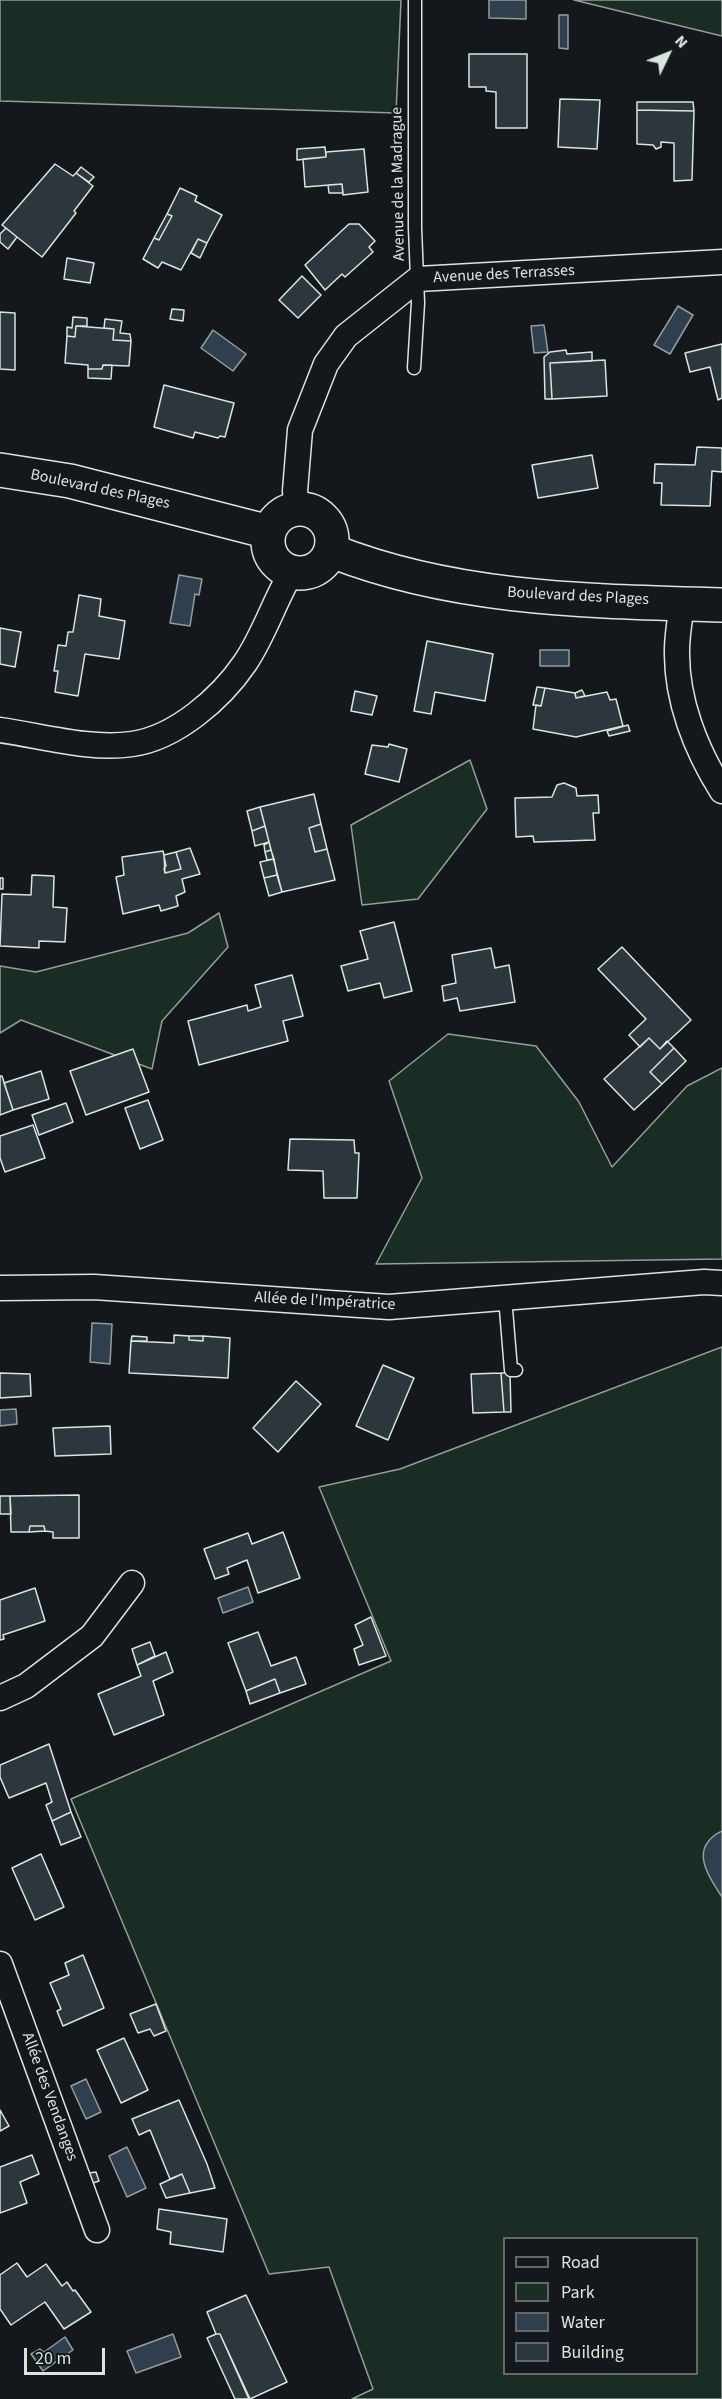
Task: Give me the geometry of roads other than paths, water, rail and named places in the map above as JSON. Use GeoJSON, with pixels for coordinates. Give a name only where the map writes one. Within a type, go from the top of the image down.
{"type":"FeatureCollection","features":[{"type":"Feature","properties":{"kind":"main road","name":"Boulevard des Plages"},"geometry":{"type":"LineString","coordinates":[[0,470],[70,481],[269,532]]}},
{"type":"Feature","properties":{"kind":"main road"},"geometry":{"type":"LineString","coordinates":[[297,509],[310,510],[325,521],[333,538],[332,551],[326,562],[316,570],[303,574],[291,573],[279,567],[272,557],[268,544],[269,532],[275,520],[297,509]]}},
{"type":"Feature","properties":{"kind":"main road","name":"Boulevard des Plages"},"geometry":{"type":"LineString","coordinates":[[332,551],[377,568],[470,588],[533,598],[722,605]]}},
{"type":"Feature","properties":{"kind":"street","name":"Avenue des Terrasses"},"geometry":{"type":"LineString","coordinates":[[297,509],[296,470],[300,430],[326,364],[346,336],[418,279],[722,262]]}},
{"type":"Feature","properties":{"kind":"street"},"geometry":{"type":"LineString","coordinates":[[0,730],[85,744],[133,744],[159,736],[185,722],[217,694],[245,663],[291,573]]}},
{"type":"Feature","properties":{"kind":"street"},"geometry":{"type":"LineString","coordinates":[[682,604],[677,651],[686,712],[705,764],[722,791]]}},
{"type":"Feature","properties":{"kind":"street","name":"Allée de l'Impératrice"},"geometry":{"type":"LineString","coordinates":[[0,1288],[94,1287],[389,1307],[704,1282],[722,1283]]}},
{"type":"Feature","properties":{"kind":"street"},"geometry":{"type":"LineString","coordinates":[[0,1698],[26,1686],[92,1636],[132,1583]]}},
{"type":"Feature","properties":{"kind":"street","name":"Allée des Vendanges"},"geometry":{"type":"LineString","coordinates":[[0,1964],[98,2230]]}},
{"type":"Feature","properties":{"kind":"lane","name":"Avenue de la Madrague"},"geometry":{"type":"LineString","coordinates":[[414,368],[418,279],[415,250],[415,0]]}},
{"type":"Feature","properties":{"kind":"lane"},"geometry":{"type":"LineString","coordinates":[[505,1298],[510,1370],[516,1370]]}},
{"type":"Feature","properties":{"kind":"water"},"geometry":{"type":"Polygon","coordinates":[[[489,0],[526,0],[526,19],[489,18],[489,0]]]}},
{"type":"Feature","properties":{"kind":"water"},"geometry":{"type":"Polygon","coordinates":[[[559,15],[568,15],[568,49],[559,48],[559,15]]]}},
{"type":"Feature","properties":{"kind":"water"},"geometry":{"type":"Polygon","coordinates":[[[678,306],[693,315],[670,354],[654,345],[678,306]]]}},
{"type":"Feature","properties":{"kind":"water"},"geometry":{"type":"Polygon","coordinates":[[[544,325],[548,352],[534,353],[531,326],[544,325]]]}},
{"type":"Feature","properties":{"kind":"water"},"geometry":{"type":"Polygon","coordinates":[[[213,330],[246,354],[233,371],[201,348],[213,330]]]}},
{"type":"Feature","properties":{"kind":"water"},"geometry":{"type":"Polygon","coordinates":[[[179,575],[202,579],[199,595],[195,594],[190,626],[170,623],[179,575]]]}},
{"type":"Feature","properties":{"kind":"water"},"geometry":{"type":"Polygon","coordinates":[[[540,650],[569,650],[569,666],[540,666],[540,650]]]}},
{"type":"Feature","properties":{"kind":"water"},"geometry":{"type":"Polygon","coordinates":[[[92,1323],[112,1324],[110,1364],[90,1362],[92,1323]]]}},
{"type":"Feature","properties":{"kind":"water"},"geometry":{"type":"Polygon","coordinates":[[[16,1409],[17,1424],[0,1426],[0,1410],[16,1409]]]}},
{"type":"Feature","properties":{"kind":"water"},"geometry":{"type":"Polygon","coordinates":[[[248,1587],[253,1602],[223,1613],[218,1598],[248,1587]]]}},
{"type":"Feature","properties":{"kind":"water"},"geometry":{"type":"Polygon","coordinates":[[[722,1831],[722,1897],[707,1871],[703,1854],[706,1845],[722,1831]]]}},
{"type":"Feature","properties":{"kind":"water"},"geometry":{"type":"Polygon","coordinates":[[[86,2079],[101,2112],[86,2119],[71,2086],[86,2079]]]}},
{"type":"Feature","properties":{"kind":"water"},"geometry":{"type":"Polygon","coordinates":[[[127,2147],[146,2188],[127,2197],[109,2156],[127,2147]]]}},
{"type":"Feature","properties":{"kind":"water"},"geometry":{"type":"Polygon","coordinates":[[[173,2334],[181,2357],[136,2373],[127,2351],[173,2334]]]}},
{"type":"Feature","properties":{"kind":"water"},"geometry":{"type":"Polygon","coordinates":[[[65,2337],[73,2350],[43,2371],[31,2354],[40,2349],[44,2352],[65,2337]]]}}]}
